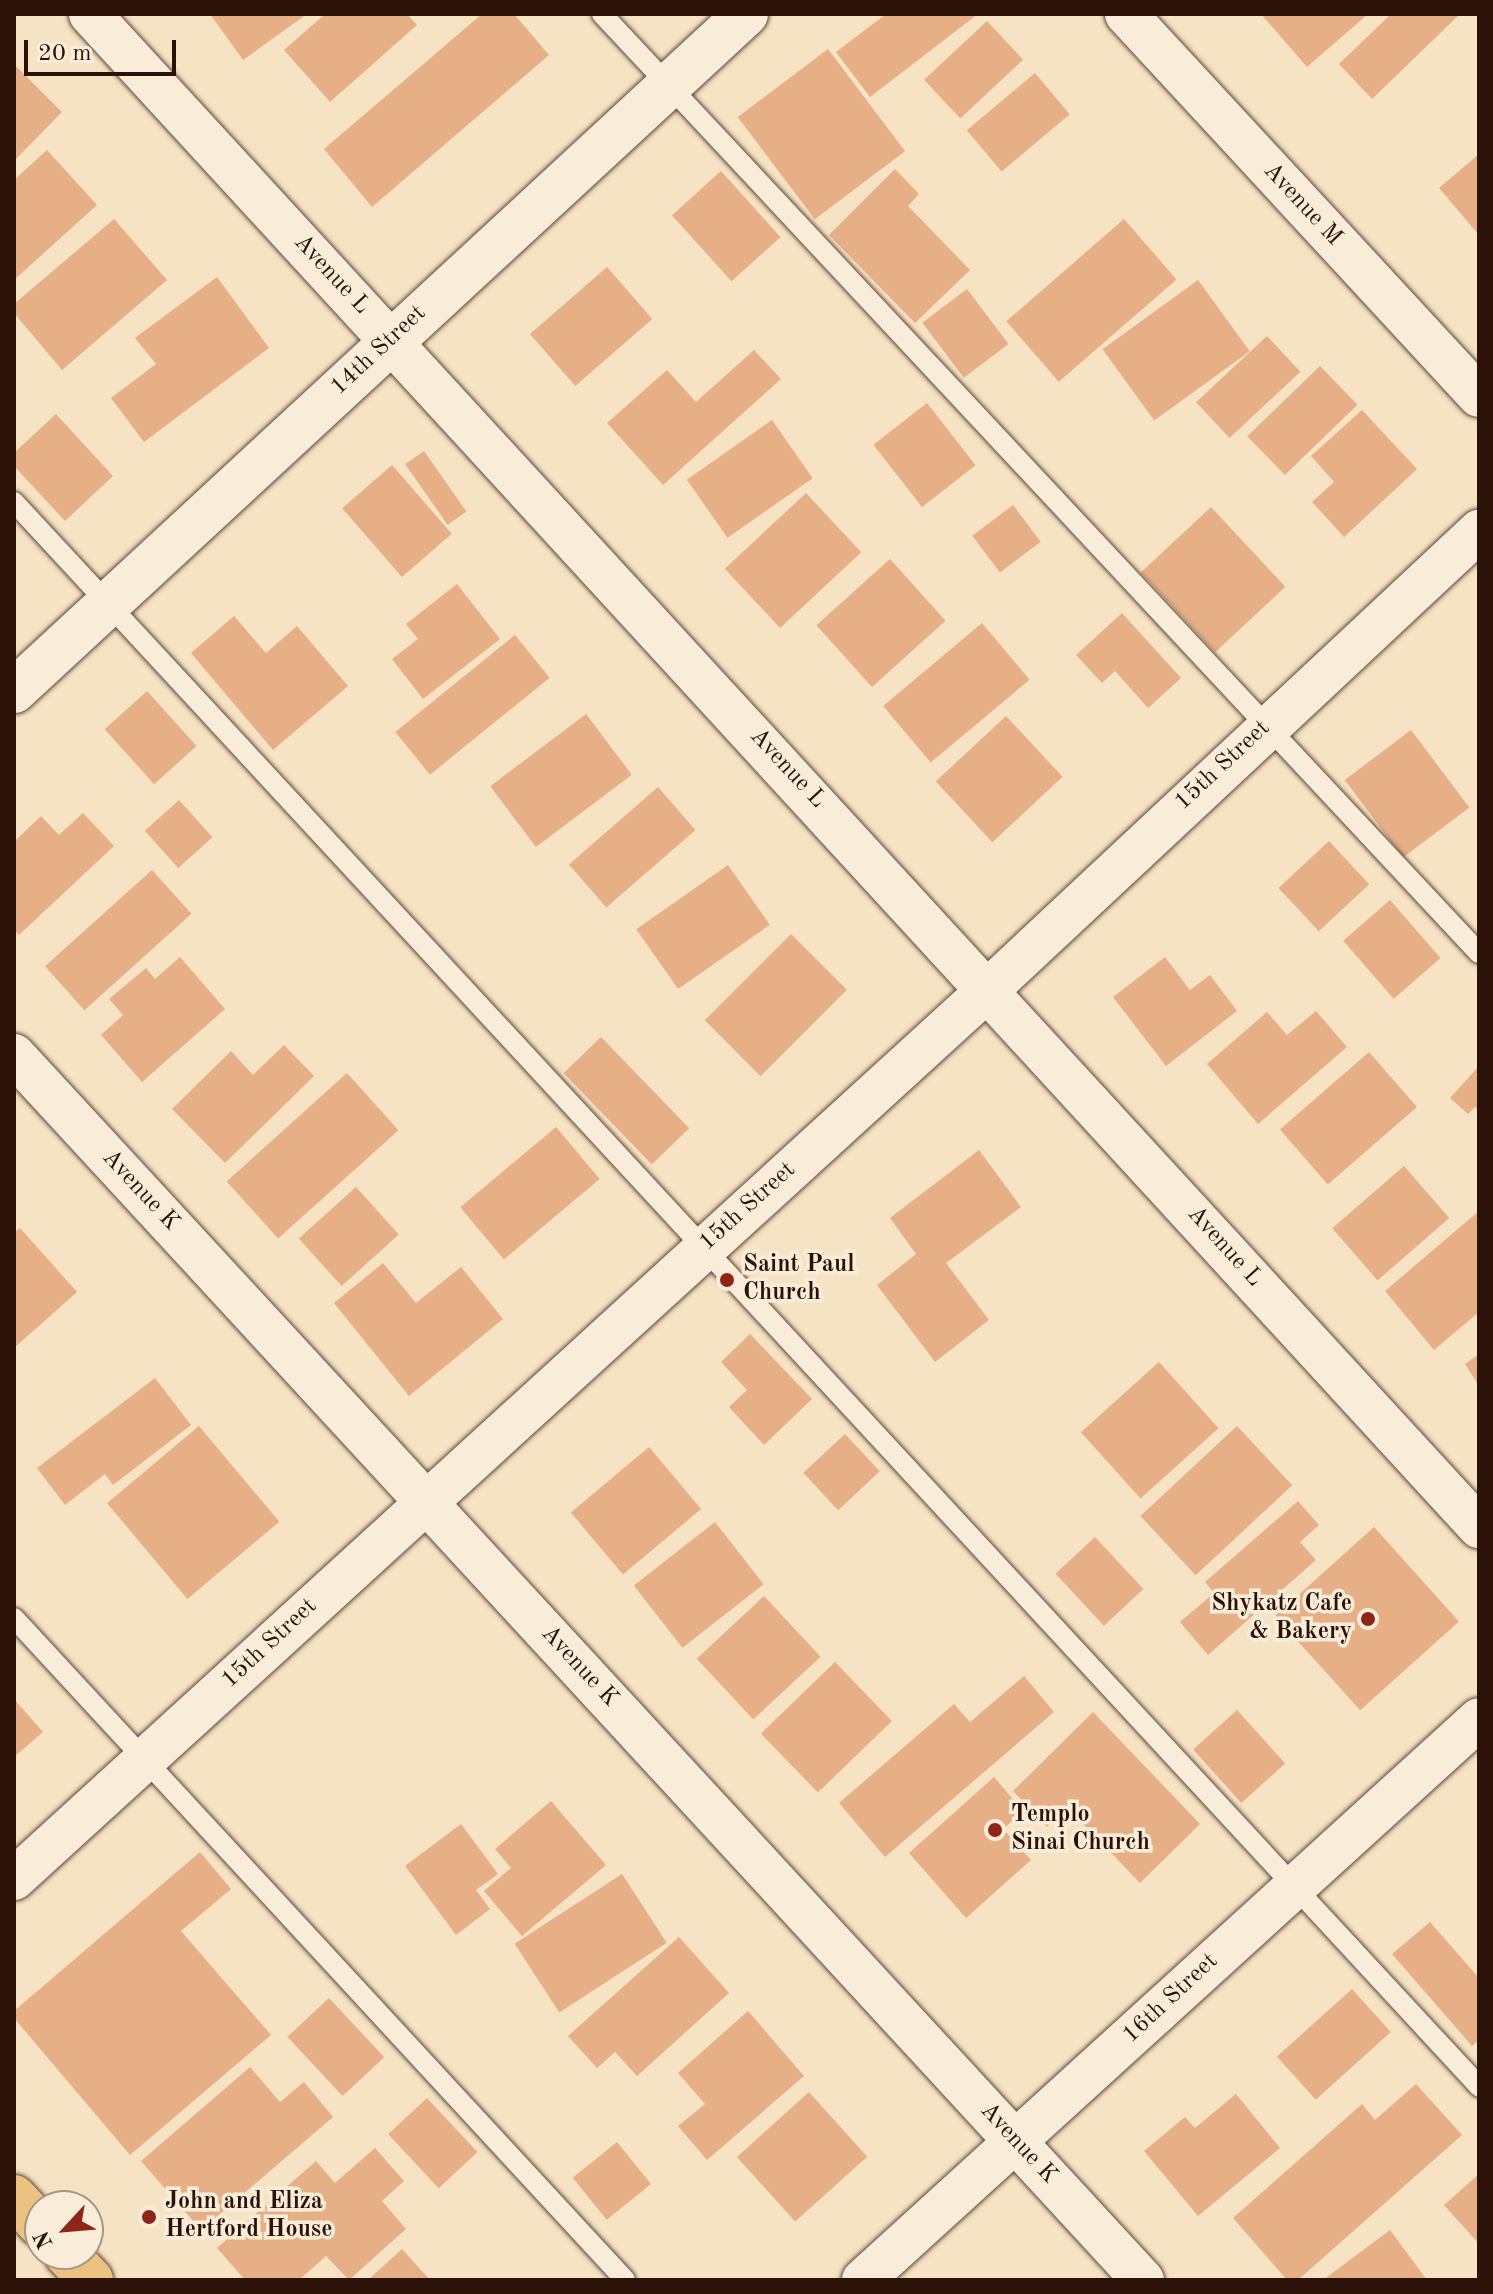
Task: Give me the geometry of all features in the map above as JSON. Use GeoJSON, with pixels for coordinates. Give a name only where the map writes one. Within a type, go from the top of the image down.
{"type":"FeatureCollection","features":[{"type":"Feature","properties":{"kind":"main road","name":"14th Street"},"geometry":{"type":"LineString","coordinates":[[14,691],[746,14]]}},
{"type":"Feature","properties":{"kind":"street","name":"Avenue L"},"geometry":{"type":"LineString","coordinates":[[90,14],[989,989],[1479,1527]]}},
{"type":"Feature","properties":{"kind":"street","name":"Avenue M"},"geometry":{"type":"LineString","coordinates":[[1126,14],[1479,396]]}},
{"type":"Feature","properties":{"kind":"street","name":"15th Street"},"geometry":{"type":"LineString","coordinates":[[14,1879],[425,1500],[989,989],[1268,723],[1479,531]]}},
{"type":"Feature","properties":{"kind":"street","name":"Avenue K"},"geometry":{"type":"LineString","coordinates":[[14,1055],[1143,2280]]}},
{"type":"Feature","properties":{"kind":"street","name":"16th Street"},"geometry":{"type":"LineString","coordinates":[[863,2280],[1479,1719]]}},
{"type":"Feature","properties":{"kind":"lane"},"geometry":{"type":"LineString","coordinates":[[602,14],[1268,723],[1479,953]]}},
{"type":"Feature","properties":{"kind":"lane"},"geometry":{"type":"LineString","coordinates":[[14,502],[1479,2086]]}},
{"type":"Feature","properties":{"kind":"lane"},"geometry":{"type":"LineString","coordinates":[[14,1618],[625,2280]]}},
{"type":"Feature","properties":{"kind":"building"},"geometry":{"type":"Polygon","coordinates":[[[210,14],[307,14],[243,60],[210,14]]]}},
{"type":"Feature","properties":{"kind":"building"},"geometry":{"type":"Polygon","coordinates":[[[325,14],[407,14],[417,25],[330,102],[284,50],[325,14]]]}},
{"type":"Feature","properties":{"kind":"building"},"geometry":{"type":"Polygon","coordinates":[[[482,14],[514,14],[549,55],[372,207],[324,149],[482,14]]]}},
{"type":"Feature","properties":{"kind":"building"},"geometry":{"type":"Polygon","coordinates":[[[886,14],[978,14],[870,97],[836,52],[886,14]]]}},
{"type":"Feature","properties":{"kind":"building"},"geometry":{"type":"Polygon","coordinates":[[[1261,14],[1368,14],[1307,67],[1261,14]]]}},
{"type":"Feature","properties":{"kind":"building"},"geometry":{"type":"Polygon","coordinates":[[[1391,14],[1460,14],[1372,99],[1339,64],[1391,14]]]}},
{"type":"Feature","properties":{"kind":"building"},"geometry":{"type":"Polygon","coordinates":[[[987,21],[1023,60],[960,118],[924,80],[987,21]]]}},
{"type":"Feature","properties":{"kind":"building"},"geometry":{"type":"Polygon","coordinates":[[[828,49],[905,151],[815,219],[738,117],[828,49]]]}},
{"type":"Feature","properties":{"kind":"building"},"geometry":{"type":"Polygon","coordinates":[[[14,64],[62,112],[14,161],[14,64]]]}},
{"type":"Feature","properties":{"kind":"building"},"geometry":{"type":"Polygon","coordinates":[[[1035,73],[1070,114],[1002,172],[967,130],[1035,73]]]}},
{"type":"Feature","properties":{"kind":"building"},"geometry":{"type":"Polygon","coordinates":[[[47,150],[97,205],[14,280],[14,180],[47,150]]]}},
{"type":"Feature","properties":{"kind":"building"},"geometry":{"type":"Polygon","coordinates":[[[1479,154],[1479,235],[1439,188],[1479,154]]]}},
{"type":"Feature","properties":{"kind":"building"},"geometry":{"type":"Polygon","coordinates":[[[895,169],[919,194],[908,206],[970,270],[915,323],[829,235],[895,169]]]}},
{"type":"Feature","properties":{"kind":"building"},"geometry":{"type":"Polygon","coordinates":[[[721,171],[781,237],[732,281],[672,215],[721,171]]]}},
{"type":"Feature","properties":{"kind":"building"},"geometry":{"type":"Polygon","coordinates":[[[114,219],[167,280],[62,370],[14,313],[14,304],[114,219]]]}},
{"type":"Feature","properties":{"kind":"building"},"geometry":{"type":"Polygon","coordinates":[[[1124,219],[1176,279],[1059,382],[1006,321],[1124,219]]]}},
{"type":"Feature","properties":{"kind":"building"},"geometry":{"type":"Polygon","coordinates":[[[607,267],[652,319],[575,386],[530,334],[607,267]]]}},
{"type":"Feature","properties":{"kind":"building"},"geometry":{"type":"Polygon","coordinates":[[[217,277],[269,348],[144,442],[111,398],[156,364],[135,338],[217,277]]]}},
{"type":"Feature","properties":{"kind":"building"},"geometry":{"type":"Polygon","coordinates":[[[1198,280],[1250,351],[1154,421],[1103,349],[1198,280]]]}},
{"type":"Feature","properties":{"kind":"building"},"geometry":{"type":"Polygon","coordinates":[[[967,289],[1009,344],[964,378],[922,323],[967,289]]]}},
{"type":"Feature","properties":{"kind":"building"},"geometry":{"type":"Polygon","coordinates":[[[1267,336],[1300,372],[1229,438],[1196,402],[1267,336]]]}},
{"type":"Feature","properties":{"kind":"building"},"geometry":{"type":"Polygon","coordinates":[[[754,350],[781,379],[663,485],[607,423],[667,370],[696,402],[754,350]]]}},
{"type":"Feature","properties":{"kind":"building"},"geometry":{"type":"Polygon","coordinates":[[[1320,366],[1358,405],[1285,475],[1247,436],[1320,366]]]}},
{"type":"Feature","properties":{"kind":"building"},"geometry":{"type":"Polygon","coordinates":[[[927,403],[976,465],[922,507],[873,445],[927,403]]]}},
{"type":"Feature","properties":{"kind":"building"},"geometry":{"type":"Polygon","coordinates":[[[1362,410],[1417,469],[1344,537],[1312,502],[1334,482],[1311,456],[1362,410]]]}},
{"type":"Feature","properties":{"kind":"building"},"geometry":{"type":"Polygon","coordinates":[[[56,414],[113,476],[65,521],[14,466],[14,453],[56,414]]]}},
{"type":"Feature","properties":{"kind":"building"},"geometry":{"type":"Polygon","coordinates":[[[772,420],[813,478],[728,538],[687,480],[772,420]]]}},
{"type":"Feature","properties":{"kind":"building"},"geometry":{"type":"Polygon","coordinates":[[[424,451],[466,512],[448,525],[405,464],[424,451]]]}},
{"type":"Feature","properties":{"kind":"building"},"geometry":{"type":"Polygon","coordinates":[[[392,465],[452,534],[402,577],[342,508],[392,465]]]}},
{"type":"Feature","properties":{"kind":"building"},"geometry":{"type":"Polygon","coordinates":[[[806,493],[861,552],[780,628],[725,569],[806,493]]]}},
{"type":"Feature","properties":{"kind":"building"},"geometry":{"type":"Polygon","coordinates":[[[1013,505],[1041,542],[1000,572],[972,536],[1013,505]]]}},
{"type":"Feature","properties":{"kind":"building"},"geometry":{"type":"Polygon","coordinates":[[[1211,507],[1285,587],[1215,652],[1141,572],[1211,507]]]}},
{"type":"Feature","properties":{"kind":"building"},"geometry":{"type":"Polygon","coordinates":[[[890,559],[946,621],[872,687],[816,625],[890,559]]]}},
{"type":"Feature","properties":{"kind":"building"},"geometry":{"type":"Polygon","coordinates":[[[457,584],[500,639],[423,699],[392,659],[418,639],[406,624],[457,584]]]}},
{"type":"Feature","properties":{"kind":"building"},"geometry":{"type":"Polygon","coordinates":[[[1122,613],[1181,678],[1148,708],[1115,671],[1102,683],[1076,655],[1122,613]]]}},
{"type":"Feature","properties":{"kind":"building"},"geometry":{"type":"Polygon","coordinates":[[[234,616],[266,653],[297,626],[348,686],[273,750],[191,653],[234,616]]]}},
{"type":"Feature","properties":{"kind":"building"},"geometry":{"type":"Polygon","coordinates":[[[982,623],[1030,680],[931,763],[883,706],[982,623]]]}},
{"type":"Feature","properties":{"kind":"building"},"geometry":{"type":"Polygon","coordinates":[[[515,635],[550,678],[430,775],[395,732],[515,635]]]}},
{"type":"Feature","properties":{"kind":"building"},"geometry":{"type":"Polygon","coordinates":[[[147,691],[197,746],[154,784],[105,729],[147,691]]]}},
{"type":"Feature","properties":{"kind":"building"},"geometry":{"type":"Polygon","coordinates":[[[586,714],[632,775],[536,847],[490,786],[586,714]]]}},
{"type":"Feature","properties":{"kind":"building"},"geometry":{"type":"Polygon","coordinates":[[[1006,716],[1063,777],[992,842],[936,781],[1006,716]]]}},
{"type":"Feature","properties":{"kind":"building"},"geometry":{"type":"Polygon","coordinates":[[[1411,730],[1469,807],[1403,857],[1345,780],[1411,730]]]}},
{"type":"Feature","properties":{"kind":"building"},"geometry":{"type":"Polygon","coordinates":[[[658,787],[695,830],[606,907],[569,864],[658,787]]]}},
{"type":"Feature","properties":{"kind":"building"},"geometry":{"type":"Polygon","coordinates":[[[179,800],[212,837],[178,868],[145,831],[179,800]]]}},
{"type":"Feature","properties":{"kind":"building"},"geometry":{"type":"Polygon","coordinates":[[[83,813],[114,846],[19,935],[14,930],[14,842],[41,816],[59,835],[83,813]]]}},
{"type":"Feature","properties":{"kind":"building"},"geometry":{"type":"Polygon","coordinates":[[[1329,841],[1369,884],[1319,931],[1279,888],[1329,841]]]}},
{"type":"Feature","properties":{"kind":"building"},"geometry":{"type":"Polygon","coordinates":[[[728,865],[770,925],[678,989],[636,929],[728,865]]]}},
{"type":"Feature","properties":{"kind":"building"},"geometry":{"type":"Polygon","coordinates":[[[152,870],[191,914],[84,1010],[45,966],[152,870]]]}},
{"type":"Feature","properties":{"kind":"building"},"geometry":{"type":"Polygon","coordinates":[[[1390,900],[1441,958],[1394,999],[1343,941],[1390,900]]]}},
{"type":"Feature","properties":{"kind":"building"},"geometry":{"type":"Polygon","coordinates":[[[791,934],[847,990],[761,1076],[705,1020],[791,934]]]}},
{"type":"Feature","properties":{"kind":"building"},"geometry":{"type":"Polygon","coordinates":[[[180,957],[225,1009],[142,1082],[101,1035],[123,1015],[109,999],[146,968],[155,979],[180,957]]]}},
{"type":"Feature","properties":{"kind":"building"},"geometry":{"type":"Polygon","coordinates":[[[1165,957],[1190,990],[1210,975],[1237,1011],[1166,1066],[1113,997],[1165,957]]]}},
{"type":"Feature","properties":{"kind":"building"},"geometry":{"type":"Polygon","coordinates":[[[1316,1011],[1347,1047],[1258,1124],[1207,1064],[1267,1012],[1287,1035],[1316,1011]]]}},
{"type":"Feature","properties":{"kind":"building"},"geometry":{"type":"Polygon","coordinates":[[[601,1037],[689,1128],[652,1164],[564,1073],[601,1037]]]}},
{"type":"Feature","properties":{"kind":"building"},"geometry":{"type":"Polygon","coordinates":[[[284,1045],[314,1076],[225,1163],[172,1109],[231,1051],[253,1075],[284,1045]]]}},
{"type":"Feature","properties":{"kind":"building"},"geometry":{"type":"Polygon","coordinates":[[[1369,1052],[1417,1107],[1328,1185],[1280,1129],[1369,1052]]]}},
{"type":"Feature","properties":{"kind":"building"},"geometry":{"type":"Polygon","coordinates":[[[1479,1066],[1479,1111],[1475,1107],[1468,1114],[1450,1098],[1479,1066]]]}},
{"type":"Feature","properties":{"kind":"building"},"geometry":{"type":"Polygon","coordinates":[[[347,1073],[399,1130],[278,1239],[227,1181],[347,1073]]]}},
{"type":"Feature","properties":{"kind":"building"},"geometry":{"type":"Polygon","coordinates":[[[556,1127],[600,1179],[504,1259],[460,1207],[556,1127]]]}},
{"type":"Feature","properties":{"kind":"building"},"geometry":{"type":"Polygon","coordinates":[[[979,1150],[1021,1207],[946,1263],[989,1320],[935,1362],[877,1285],[916,1254],[890,1218],[979,1150]]]}},
{"type":"Feature","properties":{"kind":"building"},"geometry":{"type":"Polygon","coordinates":[[[1404,1166],[1449,1218],[1378,1280],[1332,1228],[1404,1166]]]}},
{"type":"Feature","properties":{"kind":"building"},"geometry":{"type":"Polygon","coordinates":[[[356,1187],[399,1235],[342,1286],[299,1239],[356,1187]]]}},
{"type":"Feature","properties":{"kind":"building"},"geometry":{"type":"Polygon","coordinates":[[[1479,1211],[1479,1312],[1434,1350],[1385,1291],[1479,1211]]]}},
{"type":"Feature","properties":{"kind":"building"},"geometry":{"type":"Polygon","coordinates":[[[20,1228],[77,1292],[14,1348],[14,1233],[20,1228]]]}},
{"type":"Feature","properties":{"kind":"building"},"geometry":{"type":"Polygon","coordinates":[[[383,1263],[416,1303],[461,1267],[503,1319],[409,1396],[334,1303],[383,1263]]]}},
{"type":"Feature","properties":{"kind":"building"},"geometry":{"type":"Polygon","coordinates":[[[750,1334],[812,1399],[764,1445],[729,1407],[747,1390],[721,1362],[750,1334]]]}},
{"type":"Feature","properties":{"kind":"building"},"geometry":{"type":"Polygon","coordinates":[[[1479,1354],[1479,1386],[1465,1364],[1479,1354]]]}},
{"type":"Feature","properties":{"kind":"building"},"geometry":{"type":"Polygon","coordinates":[[[1159,1362],[1219,1428],[1141,1498],[1081,1432],[1159,1362]]]}},
{"type":"Feature","properties":{"kind":"building"},"geometry":{"type":"Polygon","coordinates":[[[155,1378],[191,1425],[113,1485],[105,1474],[65,1505],[37,1468],[155,1378]]]}},
{"type":"Feature","properties":{"kind":"building"},"geometry":{"type":"Polygon","coordinates":[[[199,1426],[279,1522],[187,1599],[107,1503],[199,1426]]]}},
{"type":"Feature","properties":{"kind":"building"},"geometry":{"type":"Polygon","coordinates":[[[1237,1426],[1292,1485],[1196,1575],[1140,1516],[1237,1426]]]}},
{"type":"Feature","properties":{"kind":"building"},"geometry":{"type":"Polygon","coordinates":[[[845,1434],[880,1471],[838,1510],[803,1473],[845,1434]]]}},
{"type":"Feature","properties":{"kind":"building"},"geometry":{"type":"Polygon","coordinates":[[[649,1447],[701,1509],[623,1575],[571,1513],[649,1447]]]}},
{"type":"Feature","properties":{"kind":"building"},"geometry":{"type":"Polygon","coordinates":[[[1298,1501],[1319,1525],[1300,1542],[1316,1560],[1208,1655],[1180,1622],[1214,1593],[1205,1582],[1298,1501]]]}},
{"type":"Feature","properties":{"kind":"building"},"geometry":{"type":"Polygon","coordinates":[[[715,1522],[764,1584],[682,1648],[634,1585],[715,1522]]]}},
{"type":"Feature","properties":{"kind":"building","name":"Shykatz Cafe & Bakery"},"geometry":{"type":"Polygon","coordinates":[[[1374,1527],[1459,1621],[1360,1710],[1275,1616],[1374,1527]]]}},
{"type":"Feature","properties":{"kind":"building"},"geometry":{"type":"Polygon","coordinates":[[[1095,1537],[1143,1589],[1104,1626],[1056,1574],[1095,1537]]]}},
{"type":"Feature","properties":{"kind":"building"},"geometry":{"type":"Polygon","coordinates":[[[764,1596],[821,1657],[753,1719],[697,1659],[764,1596]]]}},
{"type":"Feature","properties":{"kind":"building"},"geometry":{"type":"Polygon","coordinates":[[[835,1662],[892,1721],[818,1793],[761,1734],[835,1662]]]}},
{"type":"Feature","properties":{"kind":"building"},"geometry":{"type":"Polygon","coordinates":[[[1024,1676],[1054,1712],[885,1857],[839,1803],[954,1704],[970,1722],[1024,1676]]]}},
{"type":"Feature","properties":{"kind":"building"},"geometry":{"type":"Polygon","coordinates":[[[14,1699],[43,1732],[14,1757],[14,1699]]]}},
{"type":"Feature","properties":{"kind":"building"},"geometry":{"type":"Polygon","coordinates":[[[1237,1710],[1285,1764],[1241,1803],[1193,1749],[1237,1710]]]}},
{"type":"Feature","properties":{"kind":"building"},"geometry":{"type":"Polygon","coordinates":[[[1093,1712],[1200,1824],[1140,1883],[1067,1807],[1047,1827],[1013,1791],[1093,1712]]]}},
{"type":"Feature","properties":{"kind":"building"},"geometry":{"type":"Polygon","coordinates":[[[994,1777],[1023,1811],[1003,1829],[1031,1860],[966,1918],[909,1853],[994,1777]]]}},
{"type":"Feature","properties":{"kind":"building"},"geometry":{"type":"Polygon","coordinates":[[[551,1801],[606,1865],[522,1936],[484,1891],[511,1868],[495,1849],[551,1801]]]}},
{"type":"Feature","properties":{"kind":"building"},"geometry":{"type":"Polygon","coordinates":[[[461,1824],[498,1874],[476,1890],[490,1909],[456,1935],[405,1866],[461,1824]]]}},
{"type":"Feature","properties":{"kind":"building"},"geometry":{"type":"Polygon","coordinates":[[[200,1852],[231,1889],[181,1931],[271,2035],[130,2155],[14,2018],[14,2011],[200,1852]]]}},
{"type":"Feature","properties":{"kind":"building"},"geometry":{"type":"Polygon","coordinates":[[[622,1874],[667,1943],[559,2012],[515,1944],[622,1874]]]}},
{"type":"Feature","properties":{"kind":"building"},"geometry":{"type":"Polygon","coordinates":[[[1430,1922],[1479,1978],[1479,2040],[1472,2046],[1392,1954],[1430,1922]]]}},
{"type":"Feature","properties":{"kind":"building"},"geometry":{"type":"Polygon","coordinates":[[[679,1937],[729,1993],[637,2076],[615,2052],[597,2068],[568,2036],[679,1937]]]}},
{"type":"Feature","properties":{"kind":"building"},"geometry":{"type":"Polygon","coordinates":[[[1352,1989],[1391,2032],[1316,2100],[1277,2057],[1352,1989]]]}},
{"type":"Feature","properties":{"kind":"building"},"geometry":{"type":"Polygon","coordinates":[[[329,1998],[384,2057],[343,2096],[287,2037],[329,1998]]]}},
{"type":"Feature","properties":{"kind":"building"},"geometry":{"type":"Polygon","coordinates":[[[748,2011],[804,2076],[707,2160],[678,2126],[705,2104],[678,2073],[748,2011]]]}},
{"type":"Feature","properties":{"kind":"building"},"geometry":{"type":"Polygon","coordinates":[[[250,2067],[280,2102],[304,2082],[333,2117],[201,2230],[141,2161],[250,2067]]]}},
{"type":"Feature","properties":{"kind":"building"},"geometry":{"type":"Polygon","coordinates":[[[1416,2084],[1462,2135],[1298,2280],[1287,2280],[1233,2218],[1362,2104],[1375,2120],[1416,2084]]]}},
{"type":"Feature","properties":{"kind":"building"},"geometry":{"type":"Polygon","coordinates":[[[809,2092],[867,2157],[795,2222],[737,2157],[809,2092]]]}},
{"type":"Feature","properties":{"kind":"building"},"geometry":{"type":"Polygon","coordinates":[[[1236,2094],[1280,2148],[1198,2216],[1144,2151],[1185,2117],[1195,2128],[1236,2094]]]}},
{"type":"Feature","properties":{"kind":"building"},"geometry":{"type":"Polygon","coordinates":[[[427,2098],[477,2152],[439,2188],[388,2134],[427,2098]]]}},
{"type":"Feature","properties":{"kind":"building"},"geometry":{"type":"Polygon","coordinates":[[[617,2142],[651,2184],[607,2220],[573,2178],[617,2142]]]}},
{"type":"Feature","properties":{"kind":"building"},"geometry":{"type":"Polygon","coordinates":[[[375,2148],[404,2181],[382,2201],[406,2229],[349,2280],[326,2256],[299,2280],[245,2280],[217,2248],[316,2161],[335,2183],[375,2148]]]}},
{"type":"Feature","properties":{"kind":"building"},"geometry":{"type":"Polygon","coordinates":[[[1479,2174],[1479,2244],[1444,2205],[1479,2174]]]}},
{"type":"Feature","properties":{"kind":"building"},"geometry":{"type":"Polygon","coordinates":[[[1390,2230],[1427,2280],[1323,2280],[1390,2230]]]}},
{"type":"Feature","properties":{"kind":"building"},"geometry":{"type":"Polygon","coordinates":[[[402,2249],[430,2280],[368,2280],[402,2249]]]}},
{"type":"Feature","properties":{"kind":"place","name":"Saint Paul Church"},"geometry":{"type":"Point","coordinates":[727,1280]}},
{"type":"Feature","properties":{"kind":"place","name":"Shykatz Cafe & Bakery"},"geometry":{"type":"Point","coordinates":[1368,1619]}},
{"type":"Feature","properties":{"kind":"place","name":"Templo Sinai Church"},"geometry":{"type":"Point","coordinates":[995,1830]}},
{"type":"Feature","properties":{"kind":"place","name":"John and Eliza Hertford House"},"geometry":{"type":"Point","coordinates":[149,2217]}}]}
